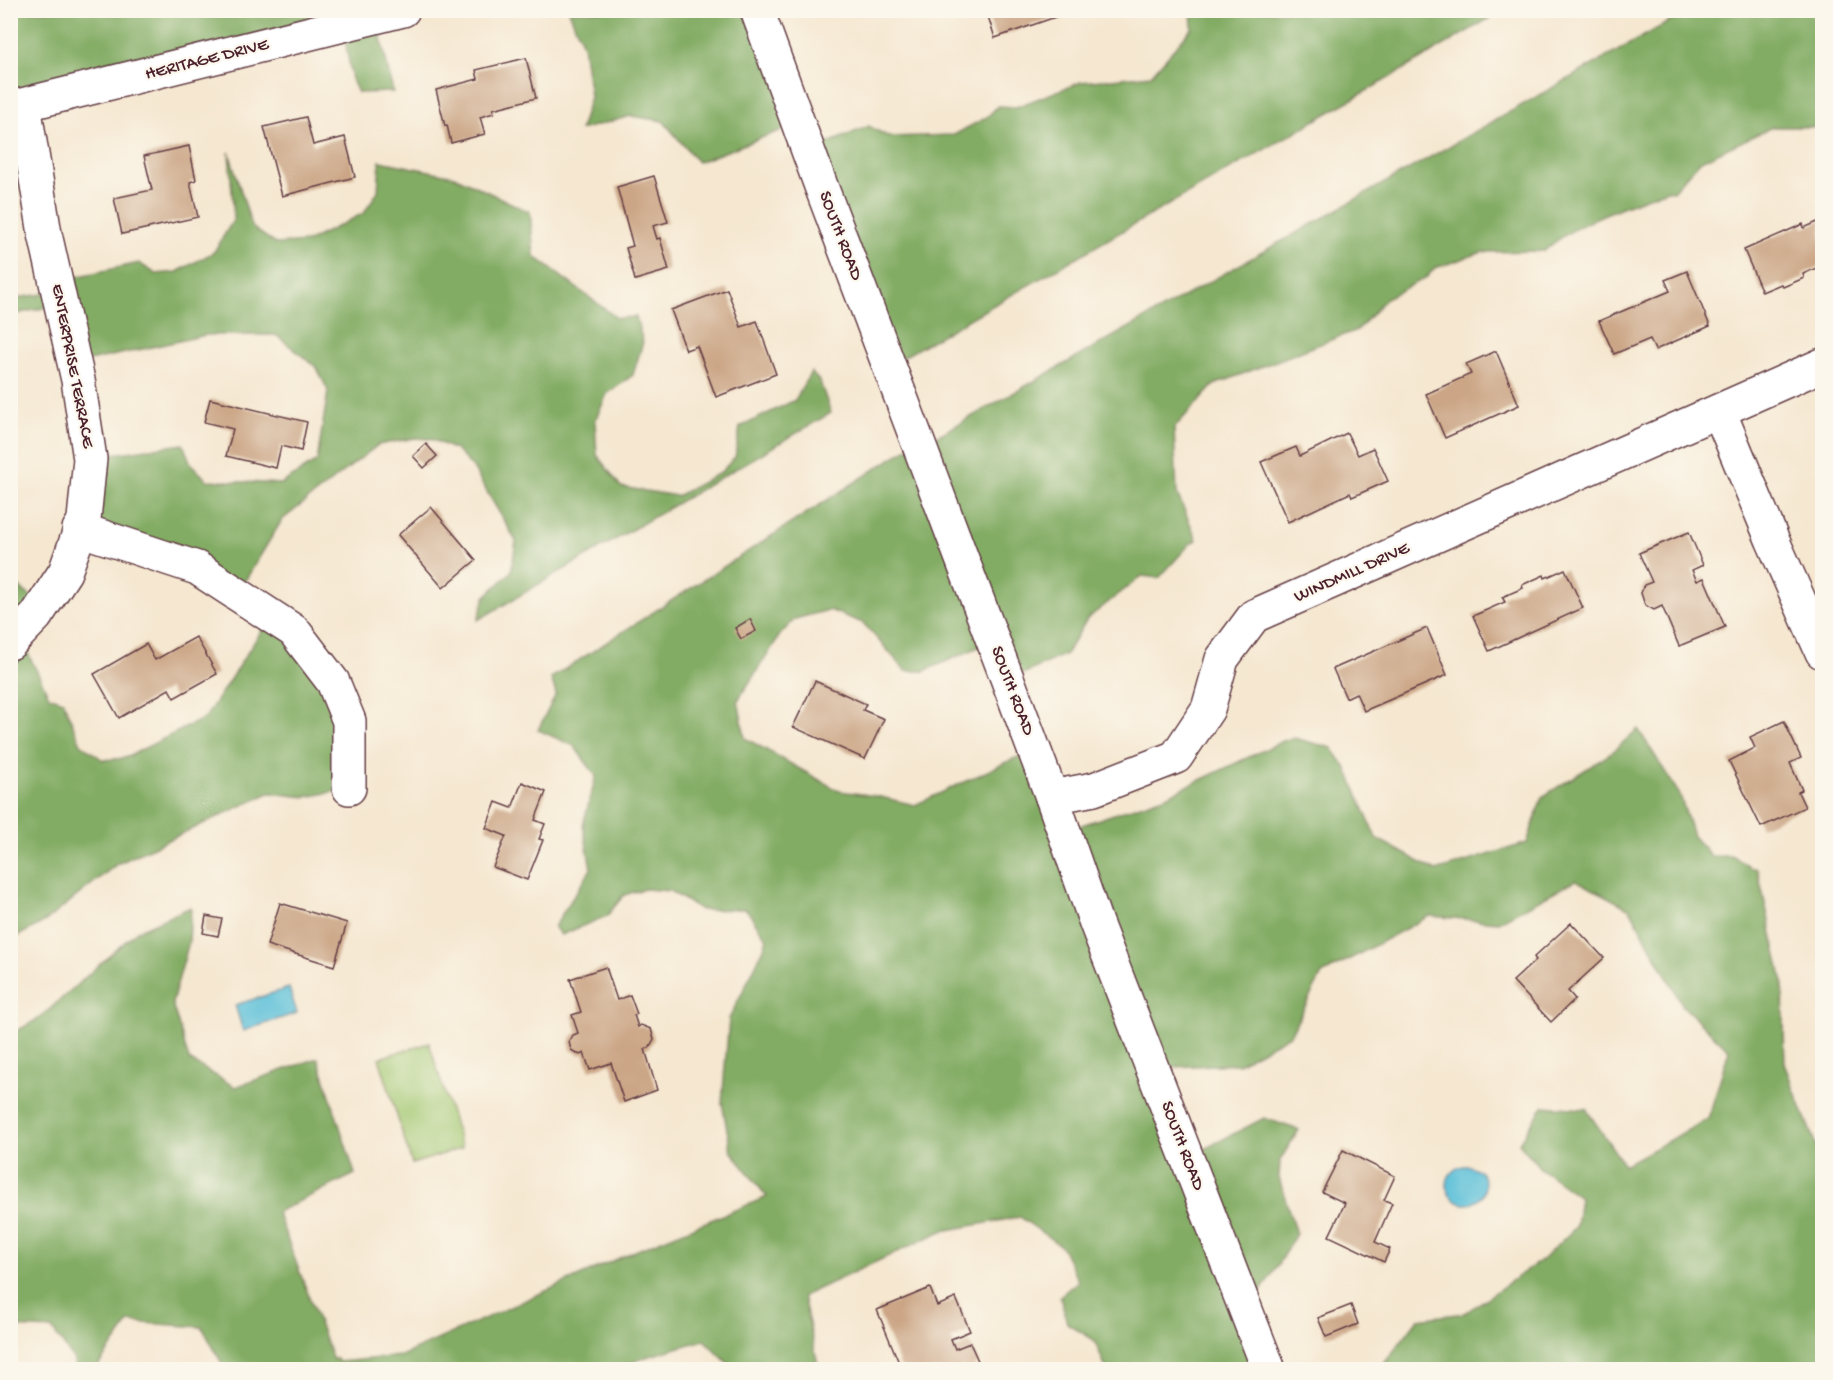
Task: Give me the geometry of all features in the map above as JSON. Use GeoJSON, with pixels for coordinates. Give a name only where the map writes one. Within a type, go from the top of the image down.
{"type":"FeatureCollection","features":[{"type":"Feature","properties":{"kind":"street","name":"HERITAGE DRIVE"},"geometry":{"type":"LineString","coordinates":[[17,106],[403,10]]}},
{"type":"Feature","properties":{"kind":"street","name":"SOUTH ROAD"},"geometry":{"type":"LineString","coordinates":[[758,10],[821,186],[1052,797],[1096,923],[1269,1370]]}},
{"type":"Feature","properties":{"kind":"street","name":"ENTERPRISE TERRACE"},"geometry":{"type":"LineString","coordinates":[[10,643],[36,616],[65,572],[84,519],[90,459],[78,380],[17,106]]}},
{"type":"Feature","properties":{"kind":"street","name":"WINDMILL DRIVE"},"geometry":{"type":"LineString","coordinates":[[1052,797],[1094,789],[1176,757],[1208,709],[1222,659],[1254,616],[1822,365]]}},
{"type":"Feature","properties":{"kind":"street"},"geometry":{"type":"LineString","coordinates":[[1719,411],[1822,652]]}},
{"type":"Feature","properties":{"kind":"street"},"geometry":{"type":"LineString","coordinates":[[79,529],[197,568],[294,631],[333,681],[349,721],[348,788]]}},
{"type":"Feature","properties":{"kind":"green space"},"geometry":{"type":"Polygon","coordinates":[[[11,11],[391,11],[376,15],[393,92],[358,93],[352,80],[343,28],[11,106],[11,11]]]}},
{"type":"Feature","properties":{"kind":"green space"},"geometry":{"type":"Polygon","coordinates":[[[569,11],[757,11],[790,127],[698,162],[663,121],[631,116],[580,130],[590,97],[583,45],[569,11]]]}},
{"type":"Feature","properties":{"kind":"green space"},"geometry":{"type":"Polygon","coordinates":[[[1191,11],[1502,11],[893,363],[807,152],[869,126],[889,137],[954,135],[987,117],[998,106],[1016,107],[1081,82],[1151,75],[1192,28],[1191,11]]]}},
{"type":"Feature","properties":{"kind":"green space"},"geometry":{"type":"Polygon","coordinates":[[[1688,11],[1822,11],[1822,101],[1817,107],[1818,127],[1772,127],[1699,162],[1673,191],[1667,190],[1602,215],[1557,240],[1544,251],[1483,252],[1435,268],[1427,277],[1386,298],[1359,329],[1214,385],[1174,428],[1177,493],[1197,540],[1190,544],[1159,578],[1142,576],[1087,619],[1066,654],[1006,682],[988,643],[924,671],[906,671],[863,623],[829,610],[795,619],[780,635],[738,700],[745,738],[839,791],[915,805],[1024,754],[1061,832],[1164,797],[1283,741],[1294,738],[1332,748],[1347,769],[1376,838],[1436,871],[1527,843],[1542,797],[1610,754],[1638,729],[1680,795],[1693,836],[1711,856],[1733,856],[1751,868],[1757,868],[1783,982],[1785,1066],[1822,1161],[1822,1369],[1380,1369],[1418,1319],[1465,1313],[1543,1259],[1576,1227],[1580,1197],[1540,1168],[1519,1143],[1543,1106],[1586,1109],[1624,1165],[1708,1119],[1729,1050],[1683,1006],[1630,909],[1576,880],[1498,922],[1429,916],[1322,974],[1290,1035],[1238,1064],[1151,1068],[1181,1161],[1264,1118],[1299,1130],[1280,1160],[1279,1178],[1296,1234],[1247,1312],[1269,1369],[1104,1369],[1106,1368],[1094,1340],[1067,1323],[1060,1296],[1078,1281],[1062,1247],[1020,1217],[942,1231],[803,1296],[819,1369],[734,1369],[704,1340],[646,1357],[616,1369],[225,1369],[202,1327],[129,1322],[96,1369],[76,1369],[73,1358],[52,1329],[11,1327],[10,1035],[41,1017],[137,931],[191,907],[189,942],[172,1003],[189,1060],[235,1087],[318,1058],[355,1174],[277,1212],[333,1360],[337,1358],[338,1362],[401,1356],[635,1251],[767,1197],[731,1151],[722,1103],[729,1019],[767,939],[746,909],[701,910],[670,891],[645,889],[624,895],[607,916],[561,935],[554,927],[591,869],[583,825],[596,776],[574,746],[538,730],[556,694],[551,678],[911,446],[925,443],[1688,11]]]}},
{"type":"Feature","properties":{"kind":"green space"},"geometry":{"type":"Polygon","coordinates":[[[229,152],[252,227],[276,244],[307,242],[364,213],[378,191],[380,161],[454,176],[530,212],[534,256],[617,318],[636,317],[643,342],[633,375],[607,394],[595,421],[597,455],[621,487],[677,496],[720,473],[735,457],[740,427],[795,400],[811,372],[820,382],[831,413],[478,620],[485,597],[511,572],[516,541],[473,468],[456,450],[431,439],[415,438],[378,445],[282,520],[240,589],[87,531],[91,457],[183,444],[191,464],[207,480],[281,484],[317,461],[328,391],[317,368],[276,335],[206,335],[75,364],[57,305],[11,315],[10,299],[43,294],[57,281],[139,263],[156,274],[177,272],[214,252],[234,219],[229,152]]]}},
{"type":"Feature","properties":{"kind":"green space"},"geometry":{"type":"Polygon","coordinates":[[[10,580],[38,602],[19,635],[49,696],[63,701],[81,744],[103,760],[125,758],[205,718],[271,616],[331,679],[349,789],[306,797],[269,793],[117,864],[47,920],[11,940],[10,580]]]}},
{"type":"Feature","properties":{"kind":"green space"},"geometry":{"type":"Polygon","coordinates":[[[429,1043],[462,1148],[412,1164],[379,1058],[429,1043]]]}},
{"type":"Feature","properties":{"kind":"water"},"geometry":{"type":"Polygon","coordinates":[[[289,988],[297,1013],[243,1031],[235,1005],[289,988]]]}},
{"type":"Feature","properties":{"kind":"water"},"geometry":{"type":"Polygon","coordinates":[[[1466,1166],[1480,1171],[1485,1185],[1480,1199],[1466,1204],[1452,1199],[1447,1185],[1452,1171],[1466,1166]]]}},
{"type":"Feature","properties":{"kind":"building"},"geometry":{"type":"Polygon","coordinates":[[[986,10],[1073,10],[1073,11],[995,38],[986,10]]]}},
{"type":"Feature","properties":{"kind":"building"},"geometry":{"type":"Polygon","coordinates":[[[526,58],[536,98],[493,109],[494,113],[480,117],[485,134],[451,143],[436,90],[478,79],[476,70],[526,58]]]}},
{"type":"Feature","properties":{"kind":"building"},"geometry":{"type":"Polygon","coordinates":[[[306,117],[313,145],[345,137],[355,177],[282,196],[264,127],[306,117]]]}},
{"type":"Feature","properties":{"kind":"building"},"geometry":{"type":"Polygon","coordinates":[[[189,146],[196,180],[190,182],[198,217],[122,234],[114,198],[152,190],[144,156],[189,146]]]}},
{"type":"Feature","properties":{"kind":"building"},"geometry":{"type":"Polygon","coordinates":[[[654,176],[668,222],[653,226],[657,239],[660,238],[669,270],[635,280],[626,248],[633,246],[617,187],[654,176]]]}},
{"type":"Feature","properties":{"kind":"building"},"geometry":{"type":"Polygon","coordinates":[[[1822,220],[1821,266],[1803,274],[1804,278],[1783,287],[1781,284],[1762,292],[1744,250],[1803,224],[1804,228],[1822,220]]]}},
{"type":"Feature","properties":{"kind":"building"},"geometry":{"type":"Polygon","coordinates":[[[1687,271],[1710,326],[1655,350],[1650,339],[1614,354],[1599,321],[1670,291],[1665,280],[1687,271]]]}},
{"type":"Feature","properties":{"kind":"building"},"geometry":{"type":"Polygon","coordinates":[[[727,289],[741,327],[757,321],[776,374],[716,397],[697,346],[686,350],[671,310],[727,289]]]}},
{"type":"Feature","properties":{"kind":"building"},"geometry":{"type":"Polygon","coordinates":[[[1496,351],[1519,405],[1445,438],[1426,394],[1471,374],[1466,364],[1496,351]]]}},
{"type":"Feature","properties":{"kind":"building"},"geometry":{"type":"Polygon","coordinates":[[[210,399],[307,422],[301,451],[281,446],[276,468],[226,456],[233,429],[204,422],[210,399]]]}},
{"type":"Feature","properties":{"kind":"building"},"geometry":{"type":"Polygon","coordinates":[[[1347,433],[1358,455],[1373,448],[1388,481],[1352,497],[1350,493],[1288,522],[1261,462],[1296,447],[1300,456],[1347,433]]]}},
{"type":"Feature","properties":{"kind":"building"},"geometry":{"type":"Polygon","coordinates":[[[426,444],[437,456],[424,468],[413,456],[426,444]]]}},
{"type":"Feature","properties":{"kind":"building"},"geometry":{"type":"Polygon","coordinates":[[[431,507],[476,560],[443,588],[398,535],[431,507]]]}},
{"type":"Feature","properties":{"kind":"building"},"geometry":{"type":"Polygon","coordinates":[[[1689,532],[1703,565],[1692,570],[1697,581],[1704,578],[1725,627],[1679,646],[1662,606],[1654,610],[1645,605],[1641,593],[1644,585],[1652,582],[1639,553],[1689,532]]]}},
{"type":"Feature","properties":{"kind":"building"},"geometry":{"type":"Polygon","coordinates":[[[1565,569],[1583,608],[1489,651],[1473,616],[1505,602],[1502,597],[1523,588],[1522,585],[1565,569]]]}},
{"type":"Feature","properties":{"kind":"building"},"geometry":{"type":"Polygon","coordinates":[[[750,619],[756,631],[741,639],[735,628],[750,619]]]}},
{"type":"Feature","properties":{"kind":"building"},"geometry":{"type":"Polygon","coordinates":[[[1427,628],[1447,675],[1364,711],[1356,693],[1346,698],[1333,669],[1427,628]]]}},
{"type":"Feature","properties":{"kind":"building"},"geometry":{"type":"Polygon","coordinates":[[[196,637],[217,674],[174,698],[169,689],[119,718],[94,674],[146,644],[155,660],[196,637]]]}},
{"type":"Feature","properties":{"kind":"building"},"geometry":{"type":"Polygon","coordinates":[[[815,681],[866,704],[863,710],[884,719],[865,759],[793,727],[815,681]]]}},
{"type":"Feature","properties":{"kind":"building"},"geometry":{"type":"Polygon","coordinates":[[[1784,721],[1801,758],[1790,763],[1802,790],[1798,792],[1805,807],[1761,827],[1729,761],[1755,748],[1750,737],[1784,721]]]}},
{"type":"Feature","properties":{"kind":"building"},"geometry":{"type":"Polygon","coordinates":[[[522,782],[546,792],[535,820],[545,824],[539,839],[543,840],[527,880],[493,867],[506,836],[486,828],[496,802],[512,808],[522,782]]]}},
{"type":"Feature","properties":{"kind":"building"},"geometry":{"type":"Polygon","coordinates":[[[280,903],[347,923],[334,966],[267,945],[280,903]]]}},
{"type":"Feature","properties":{"kind":"building"},"geometry":{"type":"Polygon","coordinates":[[[206,916],[222,919],[218,936],[203,933],[206,916]]]}},
{"type":"Feature","properties":{"kind":"building"},"geometry":{"type":"Polygon","coordinates":[[[1571,923],[1604,958],[1568,991],[1575,999],[1551,1022],[1513,981],[1536,960],[1534,957],[1571,923]]]}},
{"type":"Feature","properties":{"kind":"building"},"geometry":{"type":"Polygon","coordinates":[[[606,967],[617,1000],[630,995],[637,1014],[634,1015],[638,1027],[641,1025],[651,1029],[654,1039],[649,1048],[645,1049],[657,1090],[624,1102],[611,1063],[590,1070],[584,1053],[580,1055],[571,1050],[569,1042],[573,1035],[578,1033],[572,1015],[581,1012],[570,979],[606,967]]]}},
{"type":"Feature","properties":{"kind":"building"},"geometry":{"type":"Polygon","coordinates":[[[1343,1150],[1395,1176],[1384,1200],[1392,1203],[1375,1242],[1390,1249],[1384,1262],[1329,1236],[1345,1203],[1322,1192],[1343,1150]]]}},
{"type":"Feature","properties":{"kind":"building"},"geometry":{"type":"Polygon","coordinates":[[[930,1288],[937,1306],[956,1298],[970,1331],[951,1339],[955,1349],[970,1343],[979,1363],[975,1365],[976,1370],[902,1370],[877,1310],[930,1288]]]}},
{"type":"Feature","properties":{"kind":"building"},"geometry":{"type":"Polygon","coordinates":[[[1351,1305],[1358,1324],[1326,1337],[1318,1318],[1351,1305]]]}}]}
